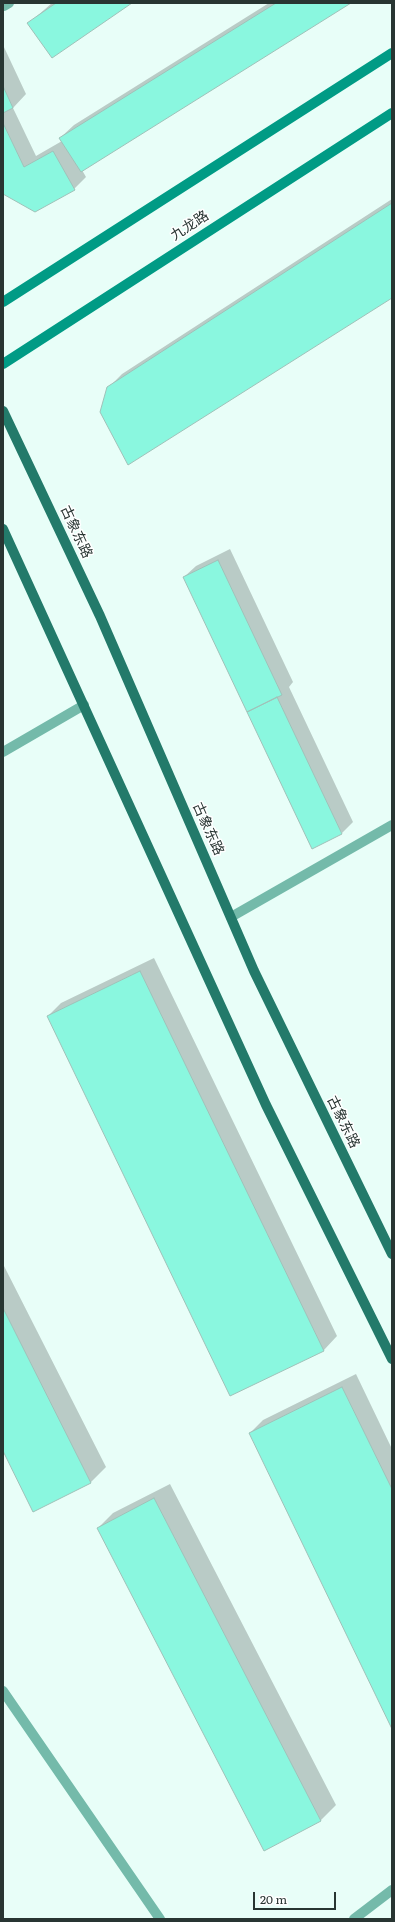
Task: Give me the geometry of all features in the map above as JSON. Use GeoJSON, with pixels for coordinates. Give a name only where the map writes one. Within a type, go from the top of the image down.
{"type":"FeatureCollection","features":[{"type":"Feature","properties":{"kind":"main road"},"geometry":{"type":"LineString","coordinates":[[3,302],[392,53]]}},
{"type":"Feature","properties":{"kind":"main road","name":"九龙路"},"geometry":{"type":"LineString","coordinates":[[3,364],[392,113]]}},
{"type":"Feature","properties":{"kind":"main road","name":"古象东路"},"geometry":{"type":"LineString","coordinates":[[3,411],[100,616],[254,971],[392,1254]]}},
{"type":"Feature","properties":{"kind":"main road"},"geometry":{"type":"LineString","coordinates":[[3,529],[266,1105],[392,1359]]}},
{"type":"Feature","properties":{"kind":"street"},"geometry":{"type":"LineString","coordinates":[[3,752],[84,705]]}},
{"type":"Feature","properties":{"kind":"street"},"geometry":{"type":"LineString","coordinates":[[231,917],[392,825]]}},
{"type":"Feature","properties":{"kind":"street"},"geometry":{"type":"LineString","coordinates":[[3,1691],[160,1919]]}},
{"type":"Feature","properties":{"kind":"street"},"geometry":{"type":"LineString","coordinates":[[354,1919],[392,1890]]}},
{"type":"Feature","properties":{"kind":"building"},"geometry":{"type":"Polygon","coordinates":[[[56,3],[132,3],[52,58],[27,23],[56,3]]]}},
{"type":"Feature","properties":{"kind":"building"},"geometry":{"type":"Polygon","coordinates":[[[276,3],[351,3],[81,172],[59,138],[276,3]]]}},
{"type":"Feature","properties":{"kind":"building"},"geometry":{"type":"Polygon","coordinates":[[[3,86],[13,108],[3,113],[3,86]]]}},
{"type":"Feature","properties":{"kind":"building"},"geometry":{"type":"Polygon","coordinates":[[[3,123],[24,167],[53,151],[75,190],[35,212],[3,194],[3,123]]]}},
{"type":"Feature","properties":{"kind":"building"},"geometry":{"type":"Polygon","coordinates":[[[392,203],[392,298],[128,465],[100,412],[107,387],[392,203]]]}},
{"type":"Feature","properties":{"kind":"building"},"geometry":{"type":"Polygon","coordinates":[[[218,560],[282,695],[247,712],[183,577],[218,560]]]}},
{"type":"Feature","properties":{"kind":"building"},"geometry":{"type":"Polygon","coordinates":[[[277,697],[342,834],[312,849],[247,712],[277,697]]]}},
{"type":"Feature","properties":{"kind":"building"},"geometry":{"type":"Polygon","coordinates":[[[140,971],[324,1351],[230,1396],[47,1016],[140,971]]]}},
{"type":"Feature","properties":{"kind":"building"},"geometry":{"type":"Polygon","coordinates":[[[3,1308],[91,1483],[33,1512],[3,1451],[3,1308]]]}},
{"type":"Feature","properties":{"kind":"building"},"geometry":{"type":"Polygon","coordinates":[[[342,1387],[392,1489],[392,1729],[249,1433],[342,1387]]]}},
{"type":"Feature","properties":{"kind":"building"},"geometry":{"type":"Polygon","coordinates":[[[154,1498],[321,1821],[264,1851],[97,1528],[154,1498]]]}}]}
